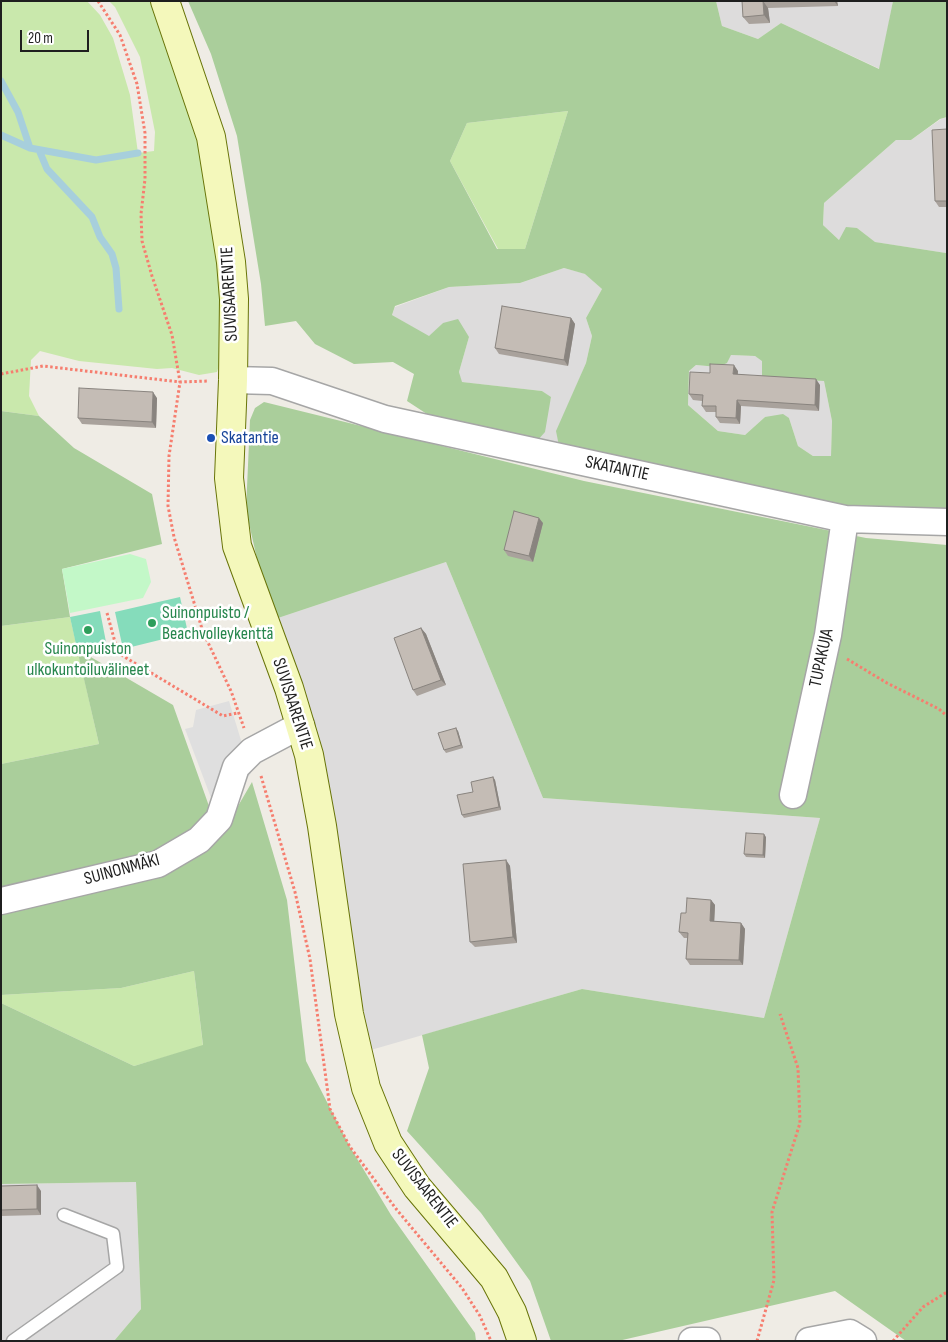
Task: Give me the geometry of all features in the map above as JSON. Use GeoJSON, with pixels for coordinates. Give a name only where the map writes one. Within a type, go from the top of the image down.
{"type":"FeatureCollection","features":[{"type":"Feature","properties":{"kind":"street","name":"SUVISAARENTIE"},"geometry":{"type":"LineString","coordinates":[[166,1],[211,137],[221,192],[233,290],[233,380],[229,478],[237,546],[301,725],[309,755],[322,826],[348,1014],[366,1088],[378,1123],[388,1144],[417,1186],[494,1278],[512,1312],[522,1341]]}},
{"type":"Feature","properties":{"kind":"street","name":"SKATANTIE"},"geometry":{"type":"LineString","coordinates":[[233,380],[272,381],[386,419],[845,519],[947,522]]}},
{"type":"Feature","properties":{"kind":"street","name":"TUPAKUJA"},"geometry":{"type":"LineString","coordinates":[[793,794],[828,635],[845,519]]}},
{"type":"Feature","properties":{"kind":"street","name":"SUINONMÄKI"},"geometry":{"type":"LineString","coordinates":[[1,901],[158,864],[199,840],[219,819],[236,767],[252,751],[301,725]]}},
{"type":"Feature","properties":{"kind":"street"},"geometry":{"type":"LineString","coordinates":[[809,1341],[850,1333],[863,1341]]}},
{"type":"Feature","properties":{"kind":"street"},"geometry":{"type":"LineString","coordinates":[[692,1341],[706,1341]]}},
{"type":"Feature","properties":{"kind":"lane"},"geometry":{"type":"LineString","coordinates":[[13,1341],[117,1267],[113,1234],[64,1215]]}},
{"type":"Feature","properties":{"kind":"path"},"geometry":{"type":"LineString","coordinates":[[98,1],[120,34],[137,84],[145,133],[145,179],[140,214],[142,240],[172,334],[180,382],[169,456],[168,506],[174,537],[203,632],[231,691],[252,751],[295,892],[310,958],[330,1109],[350,1147],[403,1217],[462,1288],[480,1316],[491,1341]]}},
{"type":"Feature","properties":{"kind":"path"},"geometry":{"type":"LineString","coordinates":[[1,374],[43,366],[180,382],[233,380]]}},
{"type":"Feature","properties":{"kind":"path"},"geometry":{"type":"LineString","coordinates":[[106,613],[118,653],[223,716],[238,713]]}},
{"type":"Feature","properties":{"kind":"path"},"geometry":{"type":"LineString","coordinates":[[828,635],[845,657],[887,684],[939,709],[947,716]]}},
{"type":"Feature","properties":{"kind":"path"},"geometry":{"type":"LineString","coordinates":[[757,1341],[774,1280],[772,1212],[800,1122],[798,1068],[780,1014]]}},
{"type":"Feature","properties":{"kind":"path"},"geometry":{"type":"LineString","coordinates":[[893,1341],[923,1307],[947,1292]]}},
{"type":"Feature","properties":{"kind":"shaded area"},"geometry":{"type":"Polygon","coordinates":[[[716,1],[893,1],[880,69],[781,23],[758,39],[722,26],[716,1]]]}},
{"type":"Feature","properties":{"kind":"shaded area"},"geometry":{"type":"Polygon","coordinates":[[[947,117],[946,253],[874,242],[857,228],[839,240],[823,225],[824,203],[896,140],[911,140],[941,119],[947,117]]]}},
{"type":"Feature","properties":{"kind":"shaded area"},"geometry":{"type":"Polygon","coordinates":[[[564,268],[586,274],[602,289],[586,318],[592,336],[586,363],[557,431],[559,446],[537,441],[551,398],[542,391],[461,382],[459,372],[469,337],[443,323],[429,337],[392,315],[395,307],[449,287],[520,283],[564,268]]]}},
{"type":"Feature","properties":{"kind":"shaded area"},"geometry":{"type":"Polygon","coordinates":[[[731,355],[755,356],[762,360],[762,378],[824,381],[832,421],[831,456],[813,456],[798,446],[789,418],[765,417],[745,435],[718,431],[688,405],[689,371],[696,365],[718,367],[731,355]]]}},
{"type":"Feature","properties":{"kind":"shaded area"},"geometry":{"type":"Polygon","coordinates":[[[446,562],[543,798],[820,818],[764,1018],[582,989],[357,1054],[275,619],[446,562]]]}},
{"type":"Feature","properties":{"kind":"shaded area"},"geometry":{"type":"Polygon","coordinates":[[[229,701],[251,773],[219,819],[185,729],[193,727],[196,710],[229,701]]]}},
{"type":"Feature","properties":{"kind":"shaded area"},"geometry":{"type":"Polygon","coordinates":[[[136,1182],[141,1309],[114,1341],[1,1341],[1,1184],[136,1182]]]}},
{"type":"Feature","properties":{"kind":"green space"},"geometry":{"type":"Polygon","coordinates":[[[1,1],[87,1],[100,15],[113,38],[130,95],[138,153],[154,151],[155,132],[140,57],[115,7],[109,1],[150,1],[199,140],[219,265],[220,362],[217,372],[199,375],[172,368],[157,369],[79,361],[40,351],[31,360],[29,396],[39,416],[1,411],[1,1]]]}},
{"type":"Feature","properties":{"kind":"green space"},"geometry":{"type":"Polygon","coordinates":[[[188,1],[716,1],[722,26],[758,39],[781,23],[879,69],[893,1],[947,1],[947,117],[940,119],[911,140],[896,140],[824,203],[823,225],[839,240],[846,227],[857,228],[875,242],[946,253],[947,247],[947,516],[846,511],[559,446],[556,431],[586,363],[592,336],[586,318],[602,289],[585,274],[564,268],[520,283],[449,287],[395,306],[392,315],[429,336],[443,323],[458,319],[469,337],[459,372],[462,382],[542,391],[551,397],[545,432],[537,441],[433,418],[407,401],[414,374],[393,362],[354,364],[315,344],[296,321],[265,326],[261,284],[237,136],[211,54],[188,1]],[[568,111],[467,123],[450,161],[497,249],[525,249],[568,111]],[[731,355],[727,363],[718,367],[696,365],[689,371],[688,405],[718,431],[745,435],[765,417],[783,414],[789,418],[798,446],[813,456],[831,456],[832,421],[824,381],[762,378],[762,361],[755,356],[731,355]]]}},
{"type":"Feature","properties":{"kind":"green space"},"geometry":{"type":"Polygon","coordinates":[[[568,111],[525,249],[498,249],[450,161],[467,123],[568,111]]]}},
{"type":"Feature","properties":{"kind":"green space"},"geometry":{"type":"Polygon","coordinates":[[[264,402],[584,481],[866,538],[947,545],[947,1341],[906,1341],[835,1291],[618,1341],[551,1341],[530,1281],[481,1213],[407,1131],[429,1068],[422,1035],[582,989],[764,1018],[820,818],[543,798],[446,562],[275,619],[264,590],[246,510],[250,420],[255,408],[264,402]]]}},
{"type":"Feature","properties":{"kind":"green space"},"geometry":{"type":"Polygon","coordinates":[[[1,411],[39,416],[74,448],[152,494],[162,544],[62,569],[70,617],[1,626],[1,411]]]}},
{"type":"Feature","properties":{"kind":"green space"},"geometry":{"type":"Polygon","coordinates":[[[130,554],[146,559],[151,582],[143,598],[70,613],[62,569],[130,554]]]}},
{"type":"Feature","properties":{"kind":"green space","name":"Suinonpuisto / Beachvolleykenttä"},"geometry":{"type":"Polygon","coordinates":[[[180,597],[188,633],[123,649],[115,612],[180,597]]]}},
{"type":"Feature","properties":{"kind":"green space","name":"Suinonpuiston ulkokuntoiluvälineet"},"geometry":{"type":"Polygon","coordinates":[[[100,611],[106,642],[77,649],[70,617],[100,611]]]}},
{"type":"Feature","properties":{"kind":"green space"},"geometry":{"type":"Polygon","coordinates":[[[70,617],[99,744],[1,764],[1,626],[70,617]]]}},
{"type":"Feature","properties":{"kind":"green space"},"geometry":{"type":"Polygon","coordinates":[[[77,649],[173,705],[220,837],[252,782],[287,900],[306,1061],[350,1147],[391,1215],[475,1333],[476,1341],[114,1341],[141,1309],[136,1182],[1,1184],[1,1003],[134,1066],[203,1045],[194,971],[121,988],[1,995],[1,764],[99,744],[77,649]]]}},
{"type":"Feature","properties":{"kind":"green space"},"geometry":{"type":"Polygon","coordinates":[[[194,971],[203,1046],[134,1066],[1,1003],[1,995],[121,988],[194,971]]]}},
{"type":"Feature","properties":{"kind":"building"},"geometry":{"type":"Polygon","coordinates":[[[742,1],[763,1],[764,15],[743,17],[742,1]]]}},
{"type":"Feature","properties":{"kind":"building"},"geometry":{"type":"Polygon","coordinates":[[[947,129],[947,201],[935,201],[932,130],[947,129]]]}},
{"type":"Feature","properties":{"kind":"building"},"geometry":{"type":"Polygon","coordinates":[[[502,306],[571,318],[564,360],[495,348],[502,306]]]}},
{"type":"Feature","properties":{"kind":"building"},"geometry":{"type":"Polygon","coordinates":[[[710,364],[734,365],[733,374],[816,379],[815,405],[737,400],[736,418],[716,417],[716,406],[702,406],[703,395],[689,394],[690,372],[710,373],[710,364]]]}},
{"type":"Feature","properties":{"kind":"building"},"geometry":{"type":"Polygon","coordinates":[[[79,388],[153,392],[152,422],[78,418],[79,388]]]}},
{"type":"Feature","properties":{"kind":"building"},"geometry":{"type":"Polygon","coordinates":[[[514,511],[539,518],[529,556],[504,550],[514,511]]]}},
{"type":"Feature","properties":{"kind":"building"},"geometry":{"type":"Polygon","coordinates":[[[421,628],[441,680],[413,690],[394,638],[421,628]]]}},
{"type":"Feature","properties":{"kind":"building"},"geometry":{"type":"Polygon","coordinates":[[[456,728],[461,745],[444,750],[438,733],[456,728]]]}},
{"type":"Feature","properties":{"kind":"building"},"geometry":{"type":"Polygon","coordinates":[[[493,777],[499,807],[462,815],[457,795],[473,792],[471,782],[493,777]]]}},
{"type":"Feature","properties":{"kind":"building"},"geometry":{"type":"Polygon","coordinates":[[[746,833],[764,834],[763,855],[744,854],[746,833]]]}},
{"type":"Feature","properties":{"kind":"building"},"geometry":{"type":"Polygon","coordinates":[[[506,860],[513,937],[470,942],[463,864],[506,860]]]}},
{"type":"Feature","properties":{"kind":"building"},"geometry":{"type":"Polygon","coordinates":[[[687,898],[711,900],[710,921],[741,923],[739,960],[686,959],[688,933],[679,932],[681,913],[686,913],[687,898]]]}},
{"type":"Feature","properties":{"kind":"building"},"geometry":{"type":"Polygon","coordinates":[[[37,1185],[37,1209],[1,1210],[1,1186],[37,1185]]]}},
{"type":"Feature","properties":{"kind":"waterway"},"geometry":{"type":"LineString","coordinates":[[1,81],[18,112],[30,148]]}},
{"type":"Feature","properties":{"kind":"waterway"},"geometry":{"type":"LineString","coordinates":[[1,135],[30,148],[96,160],[138,153]]}},
{"type":"Feature","properties":{"kind":"waterway"},"geometry":{"type":"LineString","coordinates":[[39,150],[47,169],[92,217],[100,237],[112,254],[116,268],[119,309]]}},
{"type":"Feature","properties":{"kind":"place","name":"Skatantie"},"geometry":{"type":"Point","coordinates":[211,438]}},
{"type":"Feature","properties":{"kind":"place","name":"Suinonpuisto / Beachvolleykenttä"},"geometry":{"type":"Point","coordinates":[152,623]}},
{"type":"Feature","properties":{"kind":"place","name":"Suinonpuiston ulkokuntoiluvälineet"},"geometry":{"type":"Point","coordinates":[88,630]}}]}
